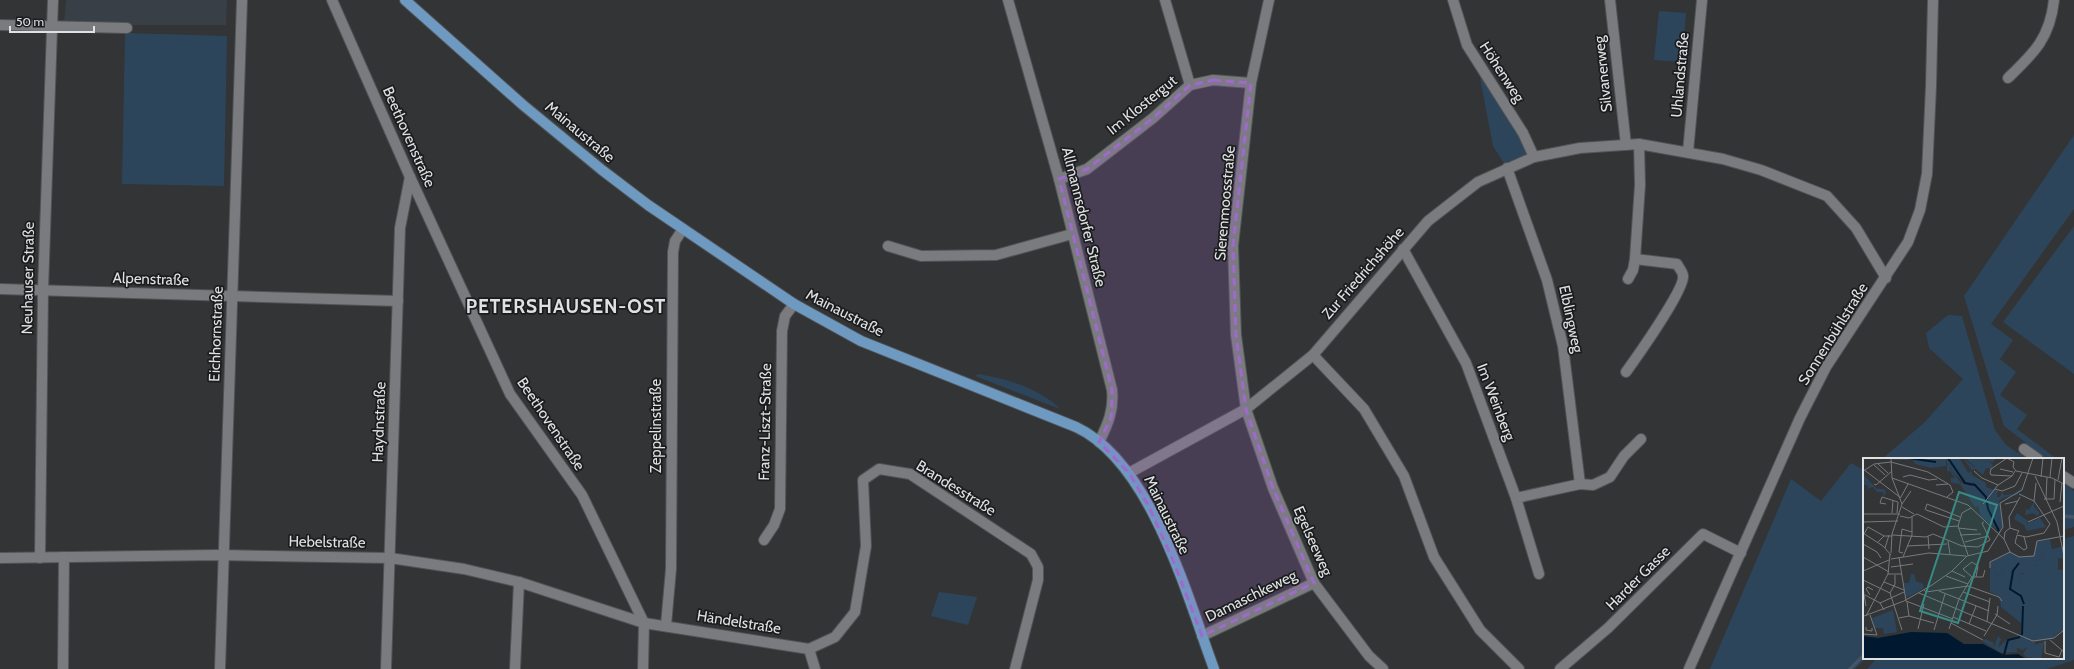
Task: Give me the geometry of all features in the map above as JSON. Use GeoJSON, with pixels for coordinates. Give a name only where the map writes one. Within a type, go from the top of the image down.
{"type":"FeatureCollection","features":[{"type":"Feature","properties":{"kind":"main road","name":"Mainaustraße"},"geometry":{"type":"LineString","coordinates":[[405,0],[512,95],[602,170],[683,229],[794,304],[861,341],[1076,427],[1099,442],[1129,473],[1149,507],[1174,563],[1214,669]]}},
{"type":"Feature","properties":{"kind":"street","name":"Neuhauser Straße"},"geometry":{"type":"LineString","coordinates":[[40,558],[43,290],[53,0]]}},
{"type":"Feature","properties":{"kind":"street","name":"Eichhornstraße"},"geometry":{"type":"LineString","coordinates":[[220,669],[225,555],[242,0]]}},
{"type":"Feature","properties":{"kind":"street","name":"Beethovenstraße"},"geometry":{"type":"LineString","coordinates":[[332,0],[410,177],[510,394],[582,495],[644,623],[642,669]]}},
{"type":"Feature","properties":{"kind":"street","name":"Allmannsdorfer Straße"},"geometry":{"type":"LineString","coordinates":[[1008,0],[1059,179],[1112,390],[1113,404],[1111,418],[1099,442]]}},
{"type":"Feature","properties":{"kind":"street"},"geometry":{"type":"LineString","coordinates":[[1165,0],[1190,85]]}},
{"type":"Feature","properties":{"kind":"street","name":"Sierenmoosstraße"},"geometry":{"type":"LineString","coordinates":[[1246,409],[1236,335],[1233,246],[1251,83],[1269,0]]}},
{"type":"Feature","properties":{"kind":"street","name":"Höhenweg"},"geometry":{"type":"LineString","coordinates":[[1453,0],[1467,45],[1519,127],[1534,157]]}},
{"type":"Feature","properties":{"kind":"street","name":"Silvanerweg"},"geometry":{"type":"LineString","coordinates":[[1610,0],[1626,145]]}},
{"type":"Feature","properties":{"kind":"street","name":"Uhlandstraße"},"geometry":{"type":"LineString","coordinates":[[1688,152],[1702,0]]}},
{"type":"Feature","properties":{"kind":"street","name":"Sonnenbühlstraße"},"geometry":{"type":"LineString","coordinates":[[1689,669],[1800,418],[1826,368],[1908,242],[1920,210],[1925,181],[1931,94],[1933,0]]}},
{"type":"Feature","properties":{"kind":"street"},"geometry":{"type":"LineString","coordinates":[[2008,78],[2036,51],[2051,18],[2054,0]]}},
{"type":"Feature","properties":{"kind":"street"},"geometry":{"type":"LineString","coordinates":[[0,25],[127,28]]}},
{"type":"Feature","properties":{"kind":"street","name":"Im Klostergut"},"geometry":{"type":"LineString","coordinates":[[1059,179],[1087,169],[1153,118],[1190,85],[1213,80],[1251,83]]}},
{"type":"Feature","properties":{"kind":"street"},"geometry":{"type":"LineString","coordinates":[[1628,279],[1633,270],[1635,259],[1640,185],[1639,144]]}},
{"type":"Feature","properties":{"kind":"street","name":"Zur Friedrichshöhe"},"geometry":{"type":"LineString","coordinates":[[1129,473],[1246,409],[1313,355],[1428,221],[1458,196],[1478,182],[1506,168],[1534,157],[1580,148],[1639,144],[1723,159],[1761,170],[1827,196],[1856,228],[1886,278]]}},
{"type":"Feature","properties":{"kind":"street","name":"Elblingweg"},"geometry":{"type":"LineString","coordinates":[[1506,168],[1547,280],[1563,346],[1580,484]]}},
{"type":"Feature","properties":{"kind":"street","name":"Haydnstraße"},"geometry":{"type":"LineString","coordinates":[[386,669],[400,228],[410,177]]}},
{"type":"Feature","properties":{"kind":"street","name":"Zeppelinstraße"},"geometry":{"type":"LineString","coordinates":[[666,625],[671,569],[673,252],[675,241],[683,229]]}},
{"type":"Feature","properties":{"kind":"street"},"geometry":{"type":"LineString","coordinates":[[888,246],[921,256],[996,255],[1072,234]]}},
{"type":"Feature","properties":{"kind":"street","name":"Im Weinberg"},"geometry":{"type":"LineString","coordinates":[[1403,249],[1466,363],[1516,498],[1539,574]]}},
{"type":"Feature","properties":{"kind":"street"},"geometry":{"type":"LineString","coordinates":[[1626,372],[1681,286],[1683,275],[1677,264],[1635,259]]}},
{"type":"Feature","properties":{"kind":"street","name":"Alpenstraße"},"geometry":{"type":"LineString","coordinates":[[0,289],[398,301]]}},
{"type":"Feature","properties":{"kind":"street","name":"Franz-Liszt-Straße"},"geometry":{"type":"LineString","coordinates":[[764,540],[774,525],[780,509],[782,330],[785,316],[794,304]]}},
{"type":"Feature","properties":{"kind":"street"},"geometry":{"type":"LineString","coordinates":[[1313,355],[1364,409],[1404,476],[1434,557],[1480,630],[1519,669]]}},
{"type":"Feature","properties":{"kind":"street","name":"Egelseeweg"},"geometry":{"type":"LineString","coordinates":[[1246,409],[1274,488],[1314,583],[1369,656],[1383,669]]}},
{"type":"Feature","properties":{"kind":"street"},"geometry":{"type":"LineString","coordinates":[[1516,498],[1580,484],[1593,485],[1610,477],[1624,456],[1641,439]]}},
{"type":"Feature","properties":{"kind":"street"},"geometry":{"type":"LineString","coordinates":[[2024,449],[2037,458]]}},
{"type":"Feature","properties":{"kind":"street","name":"Brandesstraße"},"geometry":{"type":"LineString","coordinates":[[809,649],[835,637],[855,612],[866,546],[862,480],[879,469],[910,474],[1031,554],[1038,567],[1038,580],[1015,669]]}},
{"type":"Feature","properties":{"kind":"street"},"geometry":{"type":"LineString","coordinates":[[2064,477],[2074,483]]}},
{"type":"Feature","properties":{"kind":"street","name":"Harder Gasse"},"geometry":{"type":"LineString","coordinates":[[1560,669],[1608,628],[1703,534],[1741,553]]}},
{"type":"Feature","properties":{"kind":"street","name":"Hebelstraße"},"geometry":{"type":"LineString","coordinates":[[0,558],[225,555],[390,558],[464,569],[519,582],[644,623]]}},
{"type":"Feature","properties":{"kind":"street"},"geometry":{"type":"LineString","coordinates":[[63,669],[64,557]]}},
{"type":"Feature","properties":{"kind":"street"},"geometry":{"type":"LineString","coordinates":[[515,669],[519,582]]}},
{"type":"Feature","properties":{"kind":"street","name":"Damaschkeweg"},"geometry":{"type":"LineString","coordinates":[[1202,636],[1314,583]]}},
{"type":"Feature","properties":{"kind":"street","name":"Händelstraße"},"geometry":{"type":"LineString","coordinates":[[644,623],[666,625],[809,649]]}},
{"type":"Feature","properties":{"kind":"street"},"geometry":{"type":"LineString","coordinates":[[809,649],[815,669]]}},
{"type":"Feature","properties":{"kind":"highlighted area"},"geometry":{"type":"Polygon","coordinates":[[[1213,80],[1251,83],[1233,246],[1236,335],[1246,409],[1273,488],[1314,583],[1202,636],[1174,563],[1149,507],[1129,473],[1099,442],[1111,418],[1112,390],[1059,179],[1087,169],[1153,118],[1190,85],[1213,80]]]}},
{"type":"Feature","properties":{"kind":"shaded area"},"geometry":{"type":"Polygon","coordinates":[[[66,0],[227,0],[226,25],[119,25],[64,22],[66,0]]]}},
{"type":"Feature","properties":{"kind":"shaded area"},"geometry":{"type":"Polygon","coordinates":[[[1659,11],[1686,13],[1682,62],[1654,60],[1659,11]]]}},
{"type":"Feature","properties":{"kind":"shaded area"},"geometry":{"type":"Polygon","coordinates":[[[125,33],[227,36],[224,186],[122,184],[125,33]]]}},
{"type":"Feature","properties":{"kind":"shaded area"},"geometry":{"type":"Polygon","coordinates":[[[1477,62],[1532,157],[1507,168],[1493,146],[1477,62]]]}},
{"type":"Feature","properties":{"kind":"shaded area"},"geometry":{"type":"Polygon","coordinates":[[[2074,135],[2074,209],[1991,324],[2013,340],[2000,359],[2016,372],[2000,395],[2027,415],[2017,429],[2056,458],[2046,458],[2004,426],[1964,296],[2074,135]]]}},
{"type":"Feature","properties":{"kind":"shaded area"},"geometry":{"type":"Polygon","coordinates":[[[2074,226],[2074,374],[2003,322],[2074,226]]]}},
{"type":"Feature","properties":{"kind":"shaded area"},"geometry":{"type":"Polygon","coordinates":[[[1948,315],[1962,316],[1995,430],[2006,445],[2026,458],[1883,458],[1925,422],[1963,379],[1929,348],[1926,333],[1948,315]]]}},
{"type":"Feature","properties":{"kind":"shaded area"},"geometry":{"type":"Polygon","coordinates":[[[978,374],[1000,378],[1033,390],[1060,409],[975,376],[978,374]]]}},
{"type":"Feature","properties":{"kind":"shaded area"},"geometry":{"type":"Polygon","coordinates":[[[1851,463],[1863,469],[1863,659],[1865,659],[1855,669],[1710,669],[1791,479],[1821,501],[1851,463]]]}},
{"type":"Feature","properties":{"kind":"shaded area"},"geometry":{"type":"Polygon","coordinates":[[[2064,484],[2074,491],[2074,527],[2064,530],[2064,484]]]}},
{"type":"Feature","properties":{"kind":"shaded area"},"geometry":{"type":"Polygon","coordinates":[[[2074,536],[2074,660],[2047,669],[1867,669],[1876,659],[2064,659],[2064,539],[2074,536]]]}},
{"type":"Feature","properties":{"kind":"shaded area"},"geometry":{"type":"Polygon","coordinates":[[[939,592],[977,597],[968,625],[931,616],[939,592]]]}},
{"type":"Feature","properties":{"kind":"waterway"},"geometry":{"type":"LineString","coordinates":[[2064,516],[2074,517]]}},
{"type":"Feature","properties":{"kind":"waterway"},"geometry":{"type":"LineString","coordinates":[[1850,669],[1863,656]]}},
{"type":"Feature","properties":{"kind":"district","name":"PETERSHAUSEN-OST"},"geometry":{"type":"Point","coordinates":[566,306]}}]}
